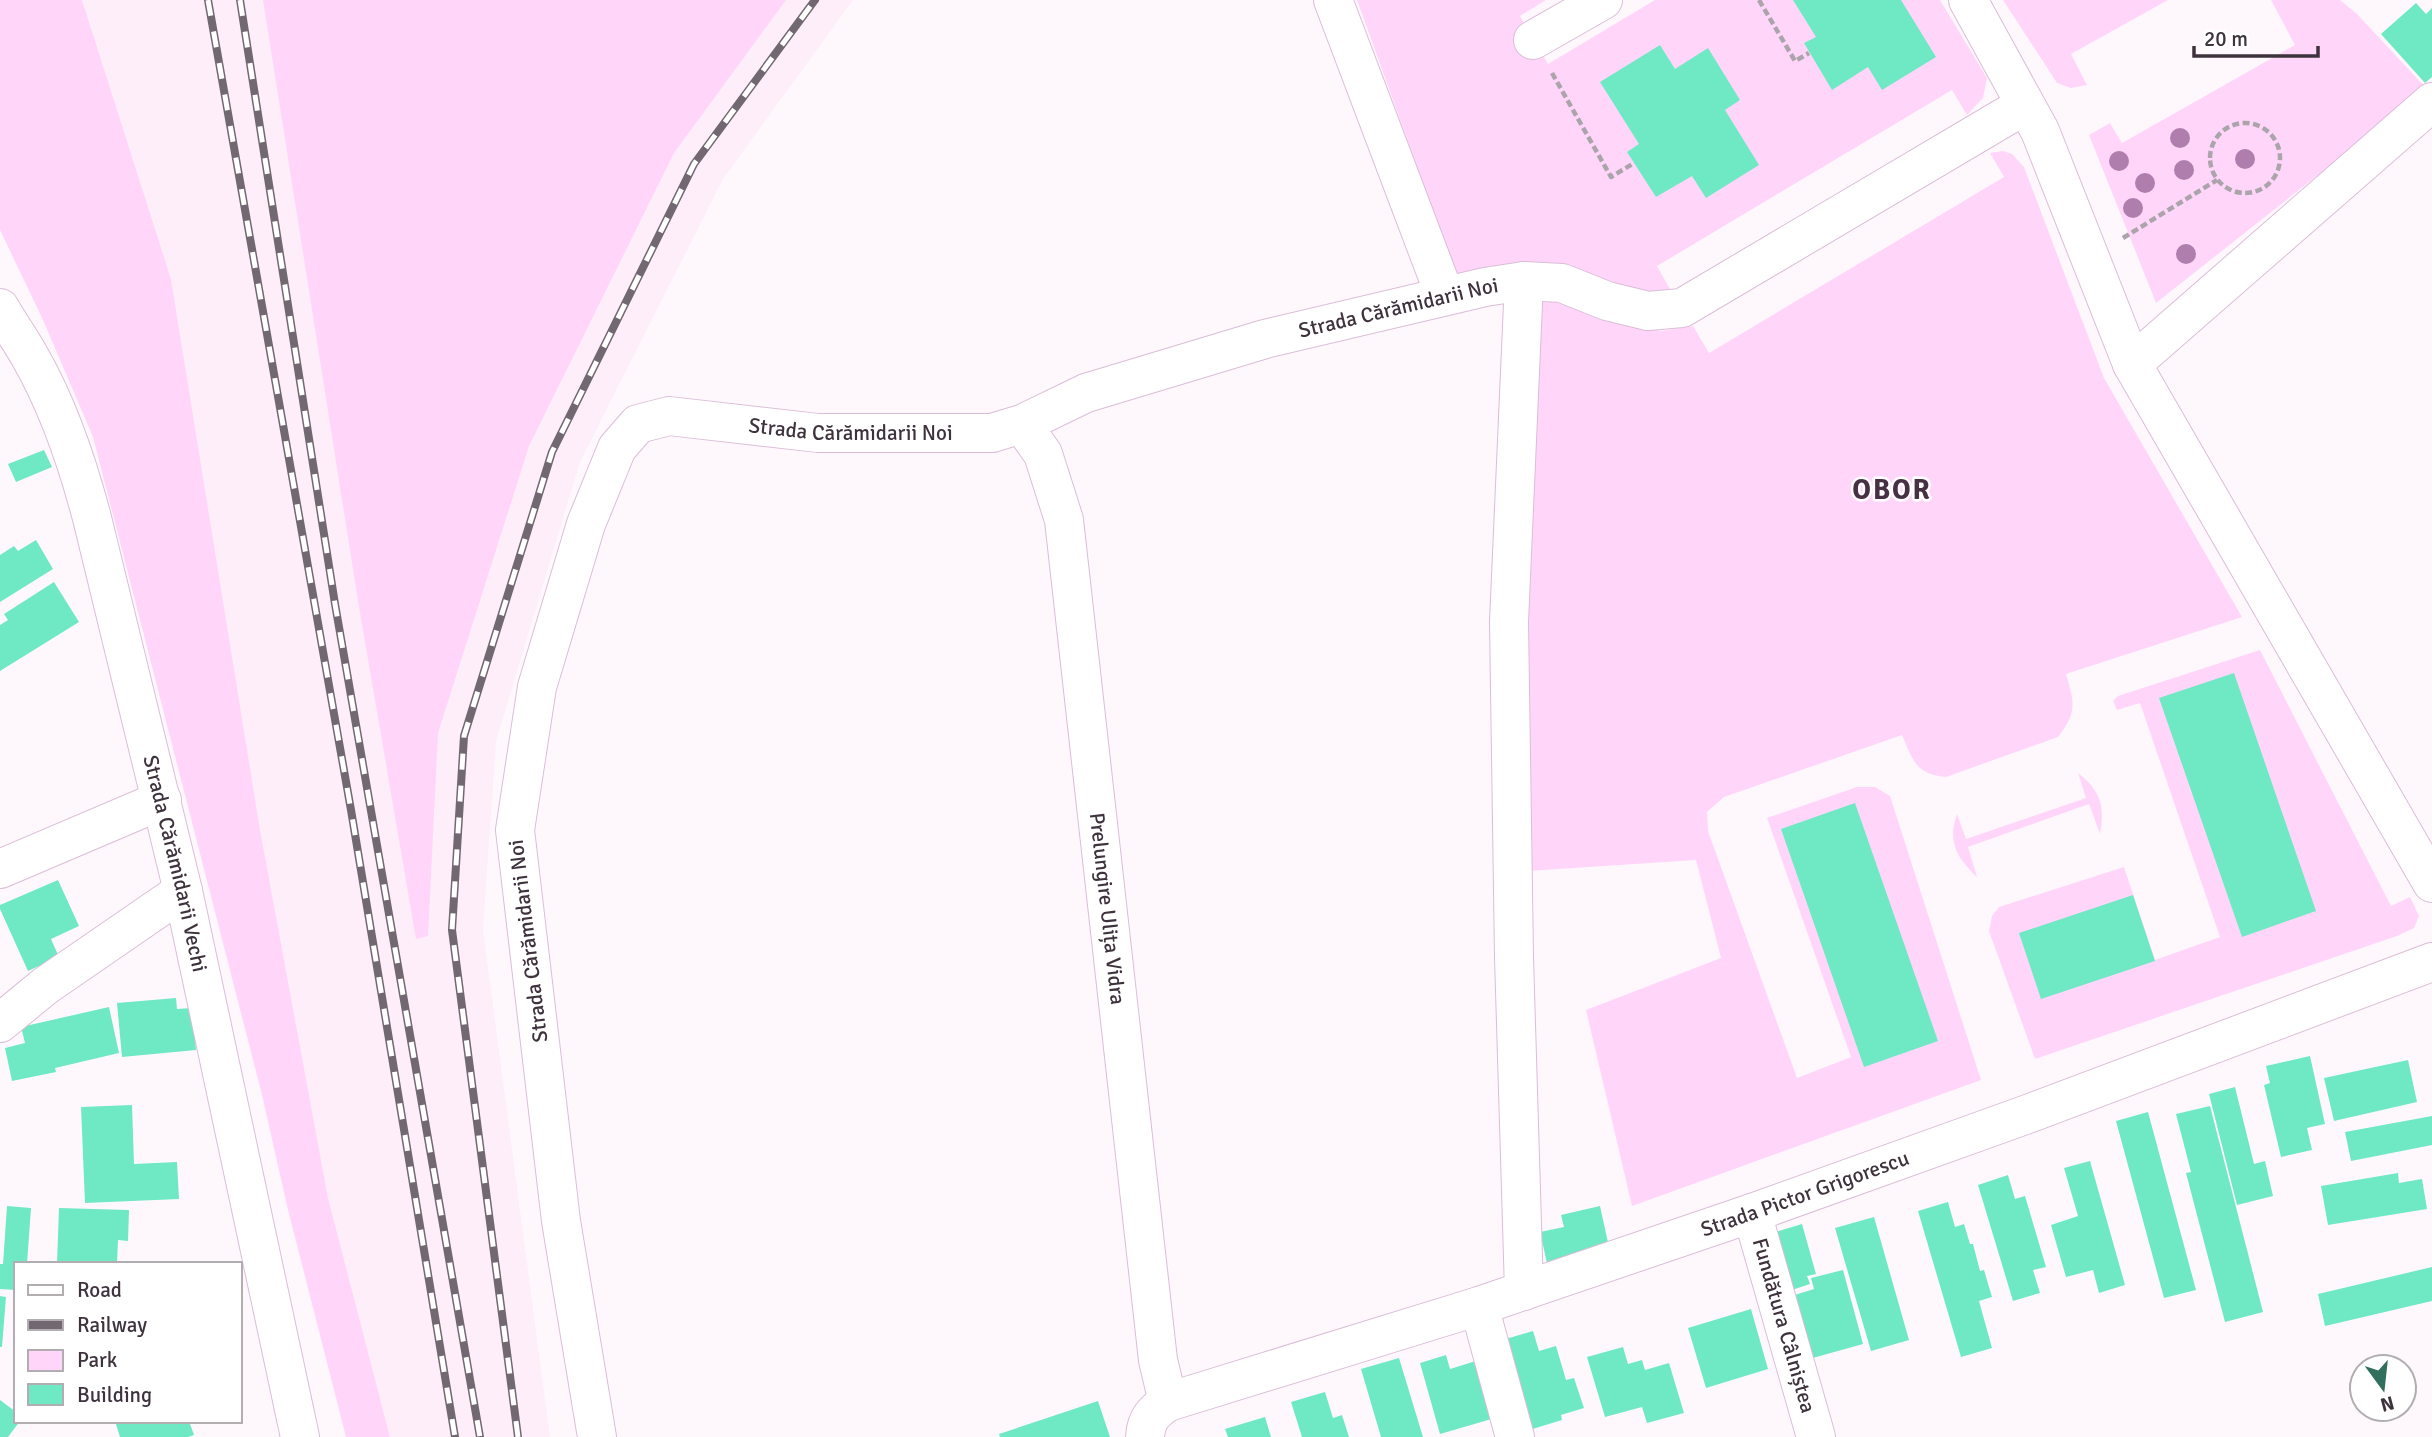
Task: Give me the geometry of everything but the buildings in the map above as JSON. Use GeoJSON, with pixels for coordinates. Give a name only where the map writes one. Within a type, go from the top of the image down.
{"type":"FeatureCollection","features":[{"type":"Feature","properties":{"kind":"street"},"geometry":{"type":"LineString","coordinates":[[1333,0],[1445,296]]}},
{"type":"Feature","properties":{"kind":"street"},"geometry":{"type":"LineString","coordinates":[[1533,40],[1603,0]]}},
{"type":"Feature","properties":{"kind":"street"},"geometry":{"type":"LineString","coordinates":[[1968,0],[2040,131],[2132,364],[2432,883]]}},
{"type":"Feature","properties":{"kind":"street"},"geometry":{"type":"LineString","coordinates":[[2132,364],[2432,102]]}},
{"type":"Feature","properties":{"kind":"street","name":"Strada Cărămidarii Noi"},"geometry":{"type":"LineString","coordinates":[[597,1437],[561,1221],[515,830],[537,687],[586,524],[617,448],[638,424],[669,416],[818,433],[992,433],[1022,424],[1086,393],[1265,339],[1445,296],[1524,281],[1562,283],[1607,300],[1648,311],[1682,308],[2025,105]]}},
{"type":"Feature","properties":{"kind":"street"},"geometry":{"type":"LineString","coordinates":[[1524,281],[1509,622],[1514,957],[1524,1292]]}},
{"type":"Feature","properties":{"kind":"street","name":"Strada Cărămidarii Vechi"},"geometry":{"type":"LineString","coordinates":[[0,308],[30,356],[53,402],[82,478],[183,891],[300,1437]]}},
{"type":"Feature","properties":{"kind":"street","name":"Prelungire Ulița Vidra"},"geometry":{"type":"LineString","coordinates":[[1022,424],[1043,454],[1064,520],[1158,1360],[1168,1402]]}},
{"type":"Feature","properties":{"kind":"street"},"geometry":{"type":"LineString","coordinates":[[0,869],[162,800]]}},
{"type":"Feature","properties":{"kind":"street"},"geometry":{"type":"LineString","coordinates":[[0,1023],[45,986],[183,891]]}},
{"type":"Feature","properties":{"kind":"street","name":"Strada Pictor Grigorescu"},"geometry":{"type":"LineString","coordinates":[[1168,1402],[1524,1292],[1752,1213],[2038,1110],[2432,962]]}},
{"type":"Feature","properties":{"kind":"street","name":"Fundătura Câlniștea"},"geometry":{"type":"LineString","coordinates":[[1752,1213],[1816,1437]]}},
{"type":"Feature","properties":{"kind":"street"},"geometry":{"type":"LineString","coordinates":[[1479,1306],[1515,1437]]}},
{"type":"Feature","properties":{"kind":"street"},"geometry":{"type":"LineString","coordinates":[[1145,1437],[1145,1429],[1153,1412],[1168,1402]]}},
{"type":"Feature","properties":{"kind":"path"},"geometry":{"type":"LineString","coordinates":[[1759,0],[1795,61],[1809,52]]}},
{"type":"Feature","properties":{"kind":"path"},"geometry":{"type":"LineString","coordinates":[[1533,40],[1611,177],[1634,163]]}},
{"type":"Feature","properties":{"kind":"path"},"geometry":{"type":"LineString","coordinates":[[2245,122],[2258,124],[2276,140],[2280,151],[2280,164],[2276,176],[2268,185],[2244,194],[2232,191],[2217,180],[2210,163],[2209,151],[2222,130],[2245,122]]}},
{"type":"Feature","properties":{"kind":"path"},"geometry":{"type":"LineString","coordinates":[[2090,259],[2217,180]]}},
{"type":"Feature","properties":{"kind":"shaded area"},"geometry":{"type":"Polygon","coordinates":[[[82,0],[853,0],[723,179],[580,462],[496,741],[483,930],[550,1437],[390,1437],[328,1198],[260,830],[171,279],[82,0]]]}},
{"type":"Feature","properties":{"kind":"green space"},"geometry":{"type":"Polygon","coordinates":[[[0,0],[82,0],[171,279],[260,830],[328,1198],[390,1437],[346,1437],[288,1210],[262,1095],[93,437],[43,320],[0,230],[0,0]]]}},
{"type":"Feature","properties":{"kind":"green space"},"geometry":{"type":"Polygon","coordinates":[[[263,0],[786,0],[674,153],[529,446],[438,733],[428,936],[416,939],[358,601],[263,0]]]}},
{"type":"Feature","properties":{"kind":"green space"},"geometry":{"type":"Polygon","coordinates":[[[1357,0],[1546,0],[1520,16],[1548,64],[1655,0],[1940,0],[1987,78],[1983,98],[1967,115],[1952,90],[1657,266],[1670,289],[1657,293],[1627,287],[1566,265],[1456,275],[1357,0]]]}},
{"type":"Feature","properties":{"kind":"green space"},"geometry":{"type":"Polygon","coordinates":[[[2003,0],[2168,0],[2071,54],[2087,85],[2071,88],[2057,83],[2003,0]]]}},
{"type":"Feature","properties":{"kind":"green space"},"geometry":{"type":"Polygon","coordinates":[[[2271,0],[2340,0],[2357,14],[2427,89],[2156,303],[2089,135],[2110,123],[2122,143],[2295,45],[2271,0]]]}},
{"type":"Feature","properties":{"kind":"green space"},"geometry":{"type":"Polygon","coordinates":[[[2003,151],[2012,154],[2024,167],[2104,378],[2242,617],[2066,674],[2072,707],[2069,721],[2058,737],[1946,777],[1921,769],[1902,735],[1724,797],[1707,812],[1708,831],[1797,1078],[1851,1057],[1767,818],[1857,787],[1875,787],[1890,796],[1981,1080],[1632,1206],[1586,1010],[1721,958],[1696,860],[1528,871],[1522,618],[1538,301],[1561,301],[1602,319],[1661,331],[1693,326],[1709,353],[2004,177],[1990,153],[2003,151]]]}},
{"type":"Feature","properties":{"kind":"green space"},"geometry":{"type":"Polygon","coordinates":[[[2260,650],[2391,906],[2410,897],[2419,916],[2414,928],[2035,1059],[1989,931],[1992,916],[1999,907],[2124,867],[2155,960],[2220,937],[2140,703],[2117,710],[2113,701],[2118,696],[2260,650]]]}},
{"type":"Feature","properties":{"kind":"green space"},"geometry":{"type":"Polygon","coordinates":[[[2078,773],[2092,786],[2100,800],[2100,834],[2089,804],[1968,847],[1977,877],[1964,863],[1954,841],[1957,814],[1966,839],[2086,798],[2078,773]]]}},
{"type":"Feature","properties":{"kind":"railway"},"geometry":{"type":"LineString","coordinates":[[208,0],[351,810],[455,1437]]}},
{"type":"Feature","properties":{"kind":"railway"},"geometry":{"type":"LineString","coordinates":[[240,0],[335,604],[480,1437]]}},
{"type":"Feature","properties":{"kind":"railway"},"geometry":{"type":"LineString","coordinates":[[518,1437],[452,930],[464,736],[552,452],[694,164],[815,0]]}},
{"type":"Feature","properties":{"kind":"district","name":"OBOR"},"geometry":{"type":"Point","coordinates":[1892,490]}}]}
